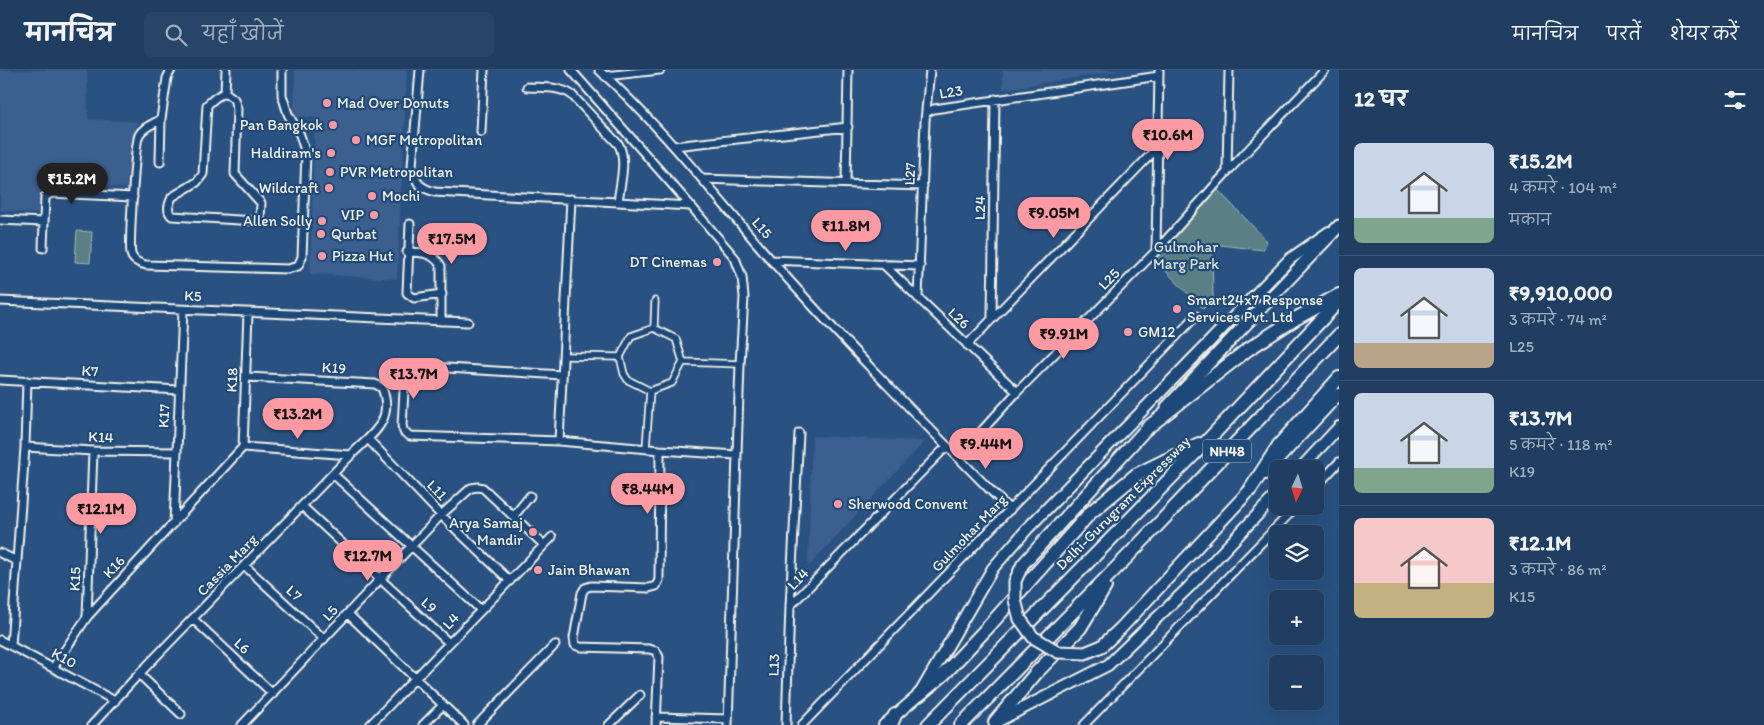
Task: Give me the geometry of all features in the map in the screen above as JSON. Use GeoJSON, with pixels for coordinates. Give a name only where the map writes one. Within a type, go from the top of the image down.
{"type":"FeatureCollection","features":[{"type":"Feature","properties":{"kind":"highway"},"geometry":{"type":"LineString","coordinates":[[1147,428],[1247,350],[1279,329],[1339,295]]}},
{"type":"Feature","properties":{"kind":"highway","name":"Delhi-Gurugram Expressway"},"geometry":{"type":"LineString","coordinates":[[928,725],[1209,439],[1339,301]]}},
{"type":"Feature","properties":{"kind":"highway","name":"NH48"},"geometry":{"type":"LineString","coordinates":[[962,725],[1117,568],[1339,334]]}},
{"type":"Feature","properties":{"kind":"highway"},"geometry":{"type":"LineString","coordinates":[[1250,490],[1279,445],[1339,378]]}},
{"type":"Feature","properties":{"kind":"highway"},"geometry":{"type":"LineString","coordinates":[[919,695],[944,674],[983,633],[1090,513],[1136,475],[1209,439]]}},
{"type":"Feature","properties":{"kind":"highway"},"geometry":{"type":"LineString","coordinates":[[993,724],[1036,674],[1080,628],[1117,568]]}},
{"type":"Feature","properties":{"kind":"main road"},"geometry":{"type":"LineString","coordinates":[[1339,226],[1147,428],[1023,564],[1015,581],[1015,600],[1020,619],[1033,638],[1058,652],[1085,653],[1102,646],[1339,394]]}},
{"type":"Feature","properties":{"kind":"main road"},"geometry":{"type":"LineString","coordinates":[[884,725],[893,720],[919,695],[993,568],[1028,528],[1290,259],[1339,226]]}},
{"type":"Feature","properties":{"kind":"main road"},"geometry":{"type":"LineString","coordinates":[[1308,460],[1339,427]]}},
{"type":"Feature","properties":{"kind":"main road"},"geometry":{"type":"LineString","coordinates":[[993,724],[1108,665],[1189,587],[1269,503]]}},
{"type":"Feature","properties":{"kind":"street"},"geometry":{"type":"LineString","coordinates":[[160,162],[161,119],[167,78],[171,70]]}},
{"type":"Feature","properties":{"kind":"street"},"geometry":{"type":"LineString","coordinates":[[225,92],[226,70]]}},
{"type":"Feature","properties":{"kind":"street"},"geometry":{"type":"LineString","coordinates":[[161,119],[142,130],[136,143],[131,256],[137,263],[146,265],[288,269],[298,266],[302,257],[306,154],[300,135],[288,114],[282,95],[282,70]]}},
{"type":"Feature","properties":{"kind":"street"},"geometry":{"type":"LineString","coordinates":[[420,70],[412,166],[415,179],[423,189],[435,192],[691,206]]}},
{"type":"Feature","properties":{"kind":"street"},"geometry":{"type":"LineString","coordinates":[[481,132],[484,70]]}},
{"type":"Feature","properties":{"kind":"street"},"geometry":{"type":"LineString","coordinates":[[571,70],[691,206],[734,258],[742,277],[744,296],[728,722],[656,716]]}},
{"type":"Feature","properties":{"kind":"street","name":"L15"},"geometry":{"type":"LineString","coordinates":[[599,70],[674,146],[771,260],[841,337],[1010,510]]}},
{"type":"Feature","properties":{"kind":"street"},"geometry":{"type":"LineString","coordinates":[[606,76],[660,70]]}},
{"type":"Feature","properties":{"kind":"street"},"geometry":{"type":"LineString","coordinates":[[846,183],[848,70]]}},
{"type":"Feature","properties":{"kind":"street","name":"L27"},"geometry":{"type":"LineString","coordinates":[[918,298],[925,121],[930,70]]}},
{"type":"Feature","properties":{"kind":"street"},"geometry":{"type":"LineString","coordinates":[[1227,172],[1229,70]]}},
{"type":"Feature","properties":{"kind":"street"},"geometry":{"type":"LineString","coordinates":[[1314,82],[1315,70]]}},
{"type":"Feature","properties":{"kind":"street","name":"L25"},"geometry":{"type":"LineString","coordinates":[[958,457],[1017,392],[1156,251],[1227,172],[1326,70]]}},
{"type":"Feature","properties":{"kind":"street"},"geometry":{"type":"LineString","coordinates":[[1156,251],[1159,73]]}},
{"type":"Feature","properties":{"kind":"street","name":"L23"},"geometry":{"type":"LineString","coordinates":[[927,112],[934,109],[1159,73]]}},
{"type":"Feature","properties":{"kind":"street"},"geometry":{"type":"LineString","coordinates":[[527,87],[566,90],[619,145],[623,160],[618,202]]}},
{"type":"Feature","properties":{"kind":"street"},"geometry":{"type":"LineString","coordinates":[[225,92],[234,99],[238,109],[235,174],[261,203],[260,218],[256,221],[172,216],[168,208],[172,197],[197,182],[203,174],[207,105],[225,92]]}},
{"type":"Feature","properties":{"kind":"street","name":"L24"},"geometry":{"type":"LineString","coordinates":[[992,317],[995,99]]}},
{"type":"Feature","properties":{"kind":"street"},"geometry":{"type":"LineString","coordinates":[[674,146],[848,127]]}},
{"type":"Feature","properties":{"kind":"street"},"geometry":{"type":"LineString","coordinates":[[967,345],[1157,148]]}},
{"type":"Feature","properties":{"kind":"street"},"geometry":{"type":"LineString","coordinates":[[703,179],[923,186]]}},
{"type":"Feature","properties":{"kind":"street"},"geometry":{"type":"LineString","coordinates":[[43,248],[45,197],[51,193],[134,197]]}},
{"type":"Feature","properties":{"kind":"street"},"geometry":{"type":"LineString","coordinates":[[559,441],[570,199]]}},
{"type":"Feature","properties":{"kind":"street"},"geometry":{"type":"LineString","coordinates":[[0,220],[44,222]]}},
{"type":"Feature","properties":{"kind":"street"},"geometry":{"type":"LineString","coordinates":[[410,224],[407,252],[407,293],[414,298],[442,294]]}},
{"type":"Feature","properties":{"kind":"street"},"geometry":{"type":"LineString","coordinates":[[407,252],[429,254],[437,259],[441,266],[441,321]]}},
{"type":"Feature","properties":{"kind":"street"},"geometry":{"type":"LineString","coordinates":[[771,260],[920,266]]}},
{"type":"Feature","properties":{"kind":"street","name":"L26"},"geometry":{"type":"LineString","coordinates":[[882,264],[1017,392]]}},
{"type":"Feature","properties":{"kind":"street","name":"K5"},"geometry":{"type":"LineString","coordinates":[[0,301],[468,322]]}},
{"type":"Feature","properties":{"kind":"street"},"geometry":{"type":"LineString","coordinates":[[654,328],[655,301]]}},
{"type":"Feature","properties":{"kind":"street","name":"K17"},"geometry":{"type":"LineString","coordinates":[[174,523],[183,310]]}},
{"type":"Feature","properties":{"kind":"street","name":"K18"},"geometry":{"type":"LineString","coordinates":[[244,447],[248,313]]}},
{"type":"Feature","properties":{"kind":"street","name":"Gulmohar Marg"},"geometry":{"type":"LineString","coordinates":[[802,725],[1196,316]]}},
{"type":"Feature","properties":{"kind":"street"},"geometry":{"type":"LineString","coordinates":[[654,328],[676,339],[683,362],[672,383],[650,391],[628,380],[624,374],[620,357],[631,336],[654,328]]}},
{"type":"Feature","properties":{"kind":"street"},"geometry":{"type":"LineString","coordinates":[[563,356],[620,357]]}},
{"type":"Feature","properties":{"kind":"street"},"geometry":{"type":"LineString","coordinates":[[683,362],[740,364]]}},
{"type":"Feature","properties":{"kind":"street"},"geometry":{"type":"LineString","coordinates":[[562,375],[415,366],[408,368],[405,373],[404,382],[402,426],[404,432],[410,436],[559,441],[737,455]]}},
{"type":"Feature","properties":{"kind":"street","name":"K19"},"geometry":{"type":"LineString","coordinates":[[246,376],[375,384],[382,388],[385,395],[385,414],[381,425]]}},
{"type":"Feature","properties":{"kind":"street","name":"K7"},"geometry":{"type":"LineString","coordinates":[[0,380],[179,390]]}},
{"type":"Feature","properties":{"kind":"street"},"geometry":{"type":"LineString","coordinates":[[12,646],[25,447],[27,381]]}},
{"type":"Feature","properties":{"kind":"street"},"geometry":{"type":"LineString","coordinates":[[646,448],[650,391]]}},
{"type":"Feature","properties":{"kind":"street","name":"Cassia Marg"},"geometry":{"type":"LineString","coordinates":[[92,725],[351,455],[368,438],[376,433],[381,425]]}},
{"type":"Feature","properties":{"kind":"street","name":"L14"},"geometry":{"type":"LineString","coordinates":[[790,606],[799,433]]}},
{"type":"Feature","properties":{"kind":"street","name":"L11"},"geometry":{"type":"LineString","coordinates":[[368,438],[441,515],[510,581]]}},
{"type":"Feature","properties":{"kind":"street","name":"L14"},"geometry":{"type":"LineString","coordinates":[[790,606],[947,446]]}},
{"type":"Feature","properties":{"kind":"street","name":"K14"},"geometry":{"type":"LineString","coordinates":[[25,447],[93,451],[176,452]]}},
{"type":"Feature","properties":{"kind":"street"},"geometry":{"type":"LineString","coordinates":[[244,447],[351,455]]}},
{"type":"Feature","properties":{"kind":"street","name":"K16"},"geometry":{"type":"LineString","coordinates":[[53,668],[87,617],[244,447]]}},
{"type":"Feature","properties":{"kind":"street"},"geometry":{"type":"LineString","coordinates":[[656,725],[659,657],[656,651],[649,649],[580,647],[575,644],[574,638],[582,593],[585,588],[591,586],[649,588],[656,586],[659,580],[660,450]]}},
{"type":"Feature","properties":{"kind":"street","name":"K15"},"geometry":{"type":"LineString","coordinates":[[87,617],[93,451]]}},
{"type":"Feature","properties":{"kind":"street"},"geometry":{"type":"LineString","coordinates":[[1324,478],[1339,462]]}},
{"type":"Feature","properties":{"kind":"street"},"geometry":{"type":"LineString","coordinates":[[333,474],[481,610]]}},
{"type":"Feature","properties":{"kind":"street","name":"L5"},"geometry":{"type":"LineString","coordinates":[[242,725],[441,515],[460,500],[471,488],[483,488],[544,545]]}},
{"type":"Feature","properties":{"kind":"street"},"geometry":{"type":"LineString","coordinates":[[513,517],[530,496]]}},
{"type":"Feature","properties":{"kind":"street","name":"L9"},"geometry":{"type":"LineString","coordinates":[[302,506],[449,643]]}},
{"type":"Feature","properties":{"kind":"street"},"geometry":{"type":"LineString","coordinates":[[1084,725],[1288,515]]}},
{"type":"Feature","properties":{"kind":"street","name":"L4"},"geometry":{"type":"LineString","coordinates":[[370,725],[552,537]]}},
{"type":"Feature","properties":{"kind":"street"},"geometry":{"type":"LineString","coordinates":[[0,553],[17,561]]}},
{"type":"Feature","properties":{"kind":"street","name":"L7"},"geometry":{"type":"LineString","coordinates":[[244,566],[324,639]]}},
{"type":"Feature","properties":{"kind":"street","name":"L13"},"geometry":{"type":"LineString","coordinates":[[786,725],[790,606]]}},
{"type":"Feature","properties":{"kind":"street"},"geometry":{"type":"LineString","coordinates":[[348,614],[464,725]]}},
{"type":"Feature","properties":{"kind":"street","name":"L6"},"geometry":{"type":"LineString","coordinates":[[193,619],[273,694]]}},
{"type":"Feature","properties":{"kind":"street","name":"K10"},"geometry":{"type":"LineString","coordinates":[[0,640],[115,701]]}},
{"type":"Feature","properties":{"kind":"street"},"geometry":{"type":"LineString","coordinates":[[477,725],[555,645]]}},
{"type":"Feature","properties":{"kind":"street"},"geometry":{"type":"LineString","coordinates":[[139,674],[181,714]]}},
{"type":"Feature","properties":{"kind":"street"},"geometry":{"type":"LineString","coordinates":[[609,725],[640,695]]}},
{"type":"Feature","properties":{"kind":"street"},"geometry":{"type":"LineString","coordinates":[[423,725],[443,705]]}},
{"type":"Feature","properties":{"kind":"shaded area"},"geometry":{"type":"Polygon","coordinates":[[[0,70],[87,70],[88,119],[137,122],[133,188],[42,183],[40,214],[0,210],[0,70]]]}},
{"type":"Feature","properties":{"kind":"shaded area"},"geometry":{"type":"Polygon","coordinates":[[[295,70],[407,70],[397,279],[310,274],[315,118],[294,116],[295,70]]]}},
{"type":"Feature","properties":{"kind":"shaded area"},"geometry":{"type":"Polygon","coordinates":[[[1003,70],[1124,70],[1003,89],[1003,70]]]}},
{"type":"Feature","properties":{"kind":"shaded area","name":"Sherwood Convent"},"geometry":{"type":"Polygon","coordinates":[[[812,436],[925,441],[808,567],[812,436]]]}},
{"type":"Feature","properties":{"kind":"green space","name":"Gulmohar Marg Park"},"geometry":{"type":"Polygon","coordinates":[[[1216,188],[1267,241],[1263,250],[1212,244],[1213,299],[1203,309],[1152,257],[1216,188]]]}},
{"type":"Feature","properties":{"kind":"green space"},"geometry":{"type":"Polygon","coordinates":[[[77,231],[92,232],[90,263],[75,262],[77,231]]]}},
{"type":"Feature","properties":{"kind":"place","name":"Mad Over Donuts"},"geometry":{"type":"Point","coordinates":[327,103]}},
{"type":"Feature","properties":{"kind":"place","name":"Pan Bangkok"},"geometry":{"type":"Point","coordinates":[333,125]}},
{"type":"Feature","properties":{"kind":"place","name":"MGF Metropolitan"},"geometry":{"type":"Point","coordinates":[356,140]}},
{"type":"Feature","properties":{"kind":"place","name":"Haldiram's"},"geometry":{"type":"Point","coordinates":[331,153]}},
{"type":"Feature","properties":{"kind":"place","name":"PVR Metropolitan"},"geometry":{"type":"Point","coordinates":[330,172]}},
{"type":"Feature","properties":{"kind":"place","name":"Wildcraft"},"geometry":{"type":"Point","coordinates":[329,188]}},
{"type":"Feature","properties":{"kind":"place","name":"Mochi"},"geometry":{"type":"Point","coordinates":[372,196]}},
{"type":"Feature","properties":{"kind":"place","name":"VIP"},"geometry":{"type":"Point","coordinates":[374,215]}},
{"type":"Feature","properties":{"kind":"place","name":"Allen Solly"},"geometry":{"type":"Point","coordinates":[322,221]}},
{"type":"Feature","properties":{"kind":"place","name":"Qurbat"},"geometry":{"type":"Point","coordinates":[321,234]}},
{"type":"Feature","properties":{"kind":"place","name":"Pizza Hut"},"geometry":{"type":"Point","coordinates":[322,256]}},
{"type":"Feature","properties":{"kind":"place","name":"DT Cinemas"},"geometry":{"type":"Point","coordinates":[717,262]}},
{"type":"Feature","properties":{"kind":"place","name":"Smart24x7 Response Services Pvt. Ltd"},"geometry":{"type":"Point","coordinates":[1177,309]}},
{"type":"Feature","properties":{"kind":"place","name":"GM12"},"geometry":{"type":"Point","coordinates":[1128,332]}},
{"type":"Feature","properties":{"kind":"place","name":"Sherwood Convent"},"geometry":{"type":"Point","coordinates":[838,504]}},
{"type":"Feature","properties":{"kind":"place","name":"Arya Samaj Mandir"},"geometry":{"type":"Point","coordinates":[533,532]}},
{"type":"Feature","properties":{"kind":"place","name":"Jain Bhawan"},"geometry":{"type":"Point","coordinates":[538,570]}}]}
